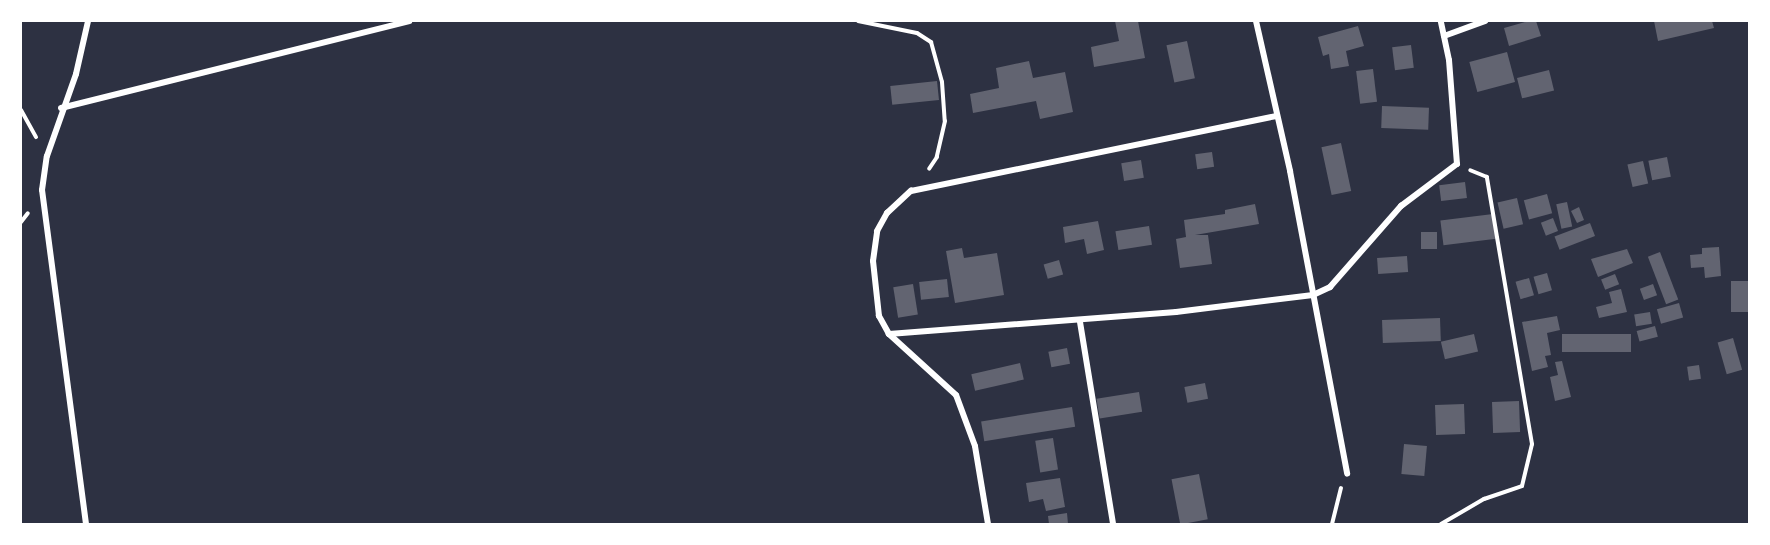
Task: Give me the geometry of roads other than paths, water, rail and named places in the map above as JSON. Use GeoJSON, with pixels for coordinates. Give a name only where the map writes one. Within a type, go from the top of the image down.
{"type":"FeatureCollection","features":[{"type":"Feature","properties":{"kind":"street"},"geometry":{"type":"LineString","coordinates":[[86,524],[42,190],[47,156],[61,108],[76,74],[88,21]]}},
{"type":"Feature","properties":{"kind":"street"},"geometry":{"type":"LineString","coordinates":[[61,108],[410,21]]}},
{"type":"Feature","properties":{"kind":"street"},"geometry":{"type":"LineString","coordinates":[[1256,21],[1313,295],[1347,474]]}},
{"type":"Feature","properties":{"kind":"street"},"geometry":{"type":"LineString","coordinates":[[889,334],[1080,322],[1313,295],[1344,273],[1401,206],[1457,164],[1441,21]]}},
{"type":"Feature","properties":{"kind":"street"},"geometry":{"type":"LineString","coordinates":[[1444,36],[1485,21]]}},
{"type":"Feature","properties":{"kind":"street"},"geometry":{"type":"LineString","coordinates":[[988,524],[975,446],[956,395],[889,334],[879,316],[876,292],[877,231],[887,213],[911,191],[1276,116]]}},
{"type":"Feature","properties":{"kind":"street"},"geometry":{"type":"LineString","coordinates":[[1080,322],[1113,524]]}}]}
